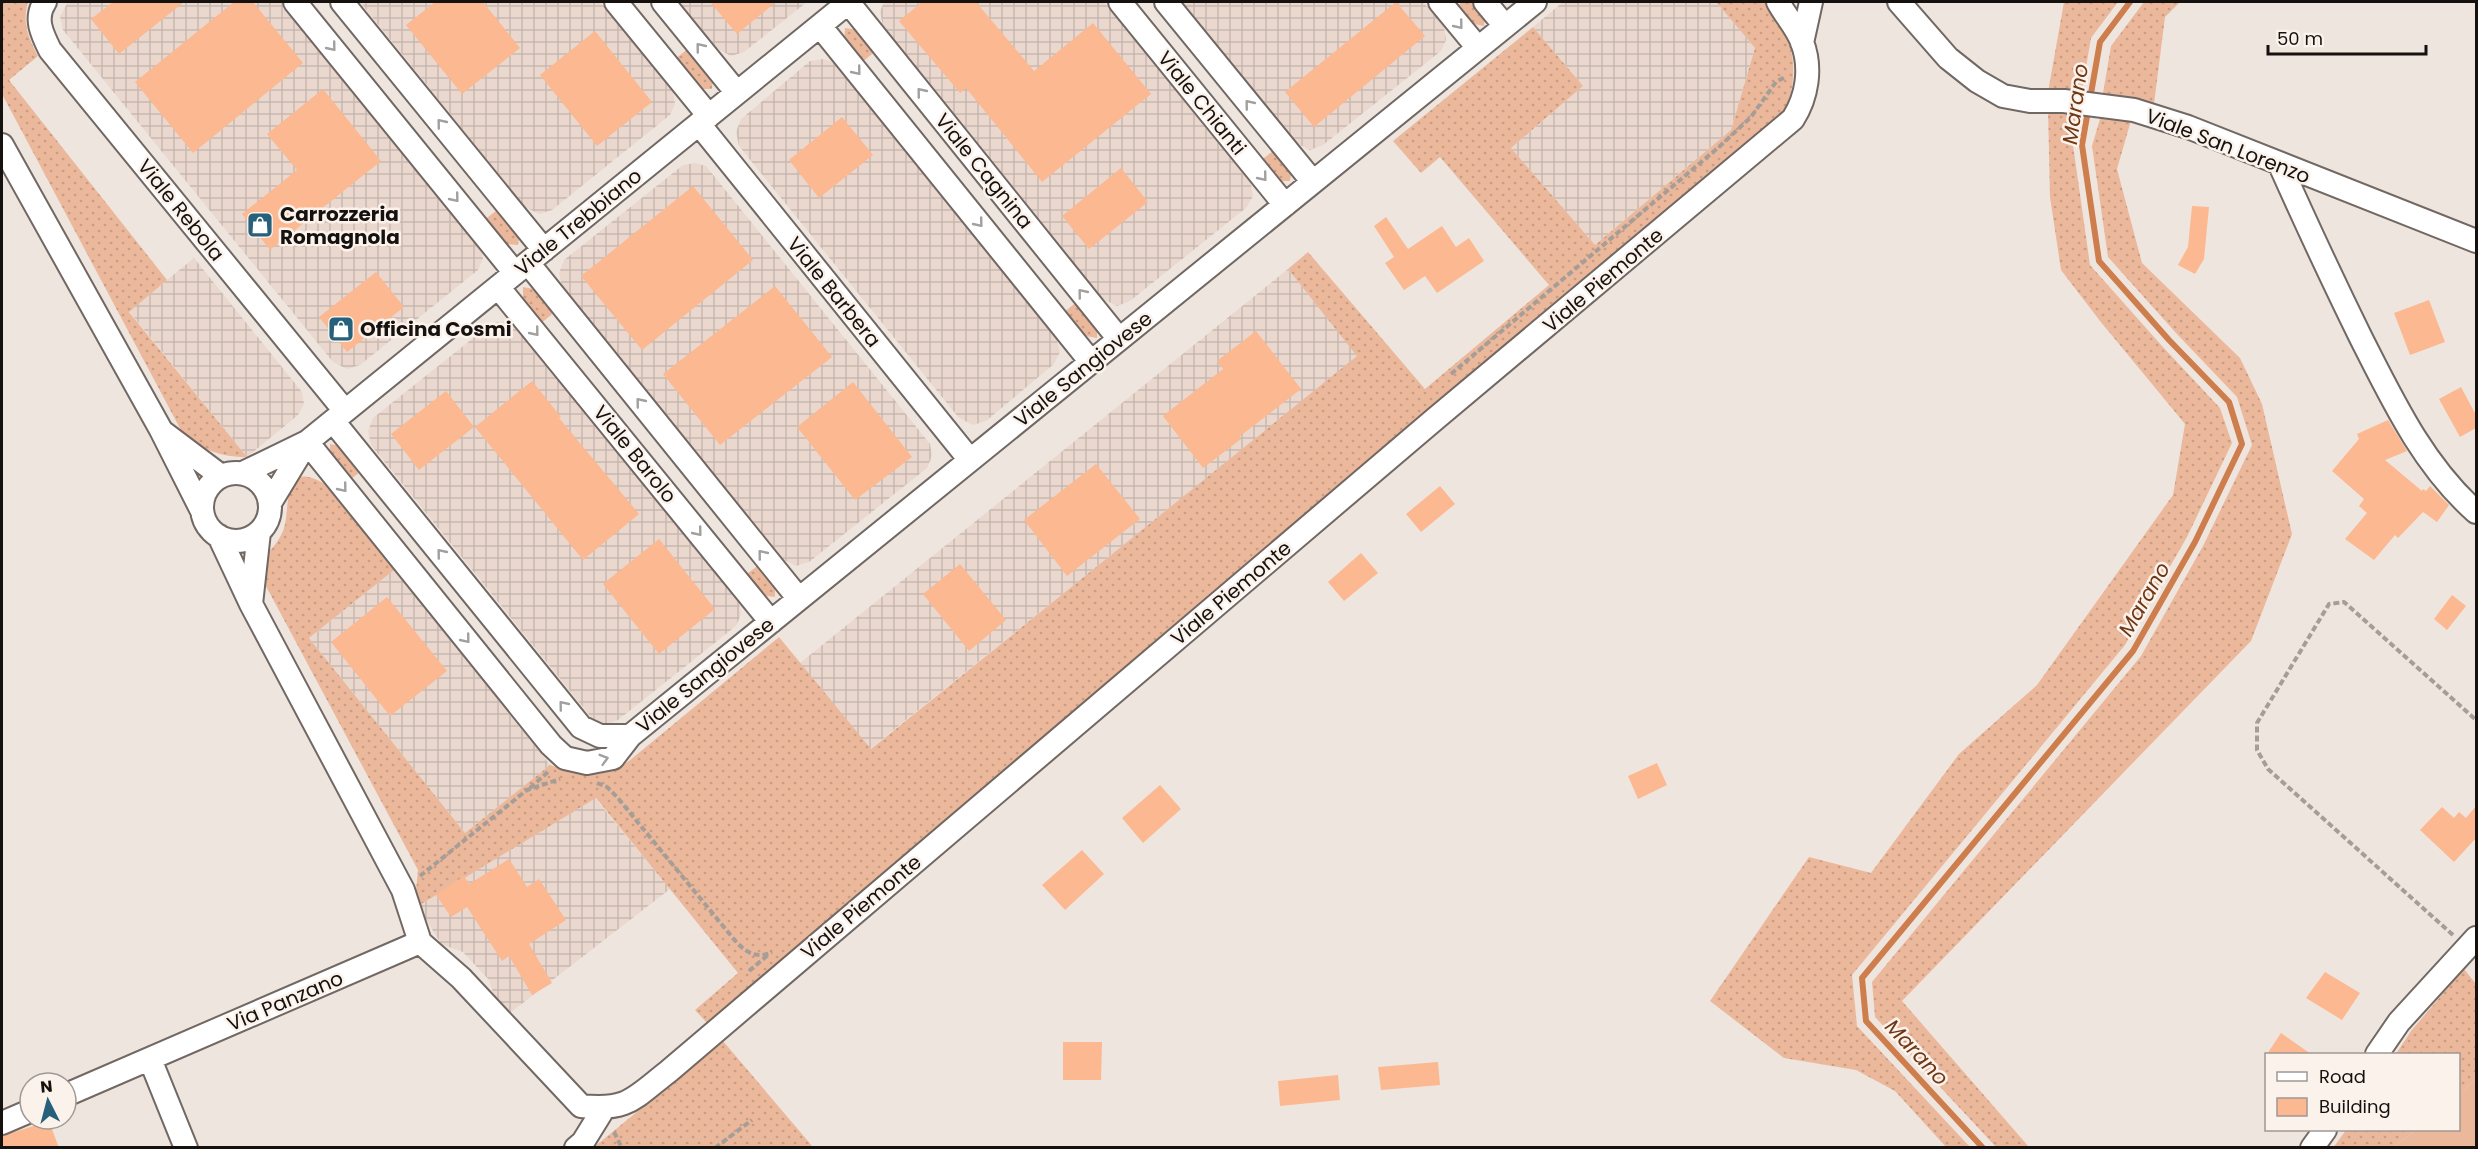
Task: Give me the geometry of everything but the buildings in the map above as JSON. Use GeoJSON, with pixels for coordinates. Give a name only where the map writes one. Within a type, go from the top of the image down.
{"type":"FeatureCollection","features":[{"type":"Feature","properties":{"kind":"street","name":"Viale Rebola"},"geometry":{"type":"LineString","coordinates":[[45,2],[39,9],[40,31],[50,50],[339,416]]}},
{"type":"Feature","properties":{"kind":"street"},"geometry":{"type":"LineString","coordinates":[[295,2],[521,268]]}},
{"type":"Feature","properties":{"kind":"street"},"geometry":{"type":"LineString","coordinates":[[342,2],[521,268]]}},
{"type":"Feature","properties":{"kind":"street","name":"Viale Barbera"},"geometry":{"type":"LineString","coordinates":[[615,2],[704,120],[970,460]]}},
{"type":"Feature","properties":{"kind":"street"},"geometry":{"type":"LineString","coordinates":[[663,2],[737,93]]}},
{"type":"Feature","properties":{"kind":"street","name":"Viale Trebbiano"},"geometry":{"type":"LineString","coordinates":[[232,475],[307,442],[849,2]]}},
{"type":"Feature","properties":{"kind":"street","name":"Viale Cagnina"},"geometry":{"type":"LineString","coordinates":[[849,2],[1119,339]]}},
{"type":"Feature","properties":{"kind":"street","name":"Viale Chianti"},"geometry":{"type":"LineString","coordinates":[[1120,2],[1285,205]]}},
{"type":"Feature","properties":{"kind":"street","name":"Viale Chianti"},"geometry":{"type":"LineString","coordinates":[[1166,2],[1312,182]]}},
{"type":"Feature","properties":{"kind":"street"},"geometry":{"type":"LineString","coordinates":[[1440,2],[1478,48]]}},
{"type":"Feature","properties":{"kind":"street"},"geometry":{"type":"LineString","coordinates":[[1485,2],[1505,26]]}},
{"type":"Feature","properties":{"kind":"street","name":"Viale Sangiovese"},"geometry":{"type":"LineString","coordinates":[[567,768],[613,758],[630,736],[1535,2]]}},
{"type":"Feature","properties":{"kind":"street","name":"Viale Piemonte"},"geometry":{"type":"LineString","coordinates":[[1778,2],[1802,43]]}},
{"type":"Feature","properties":{"kind":"street","name":"Viale Piemonte"},"geometry":{"type":"LineString","coordinates":[[604,1108],[627,1104],[669,1071],[1435,419],[1767,144],[1793,119],[1803,104],[1807,91],[1802,43],[1811,2]]}},
{"type":"Feature","properties":{"kind":"street","name":"Viale San Lorenzo"},"geometry":{"type":"LineString","coordinates":[[1899,2],[1948,58],[1977,81],[2003,96],[2030,101],[2064,101],[2134,110],[2188,127],[2476,241]]}},
{"type":"Feature","properties":{"kind":"street","name":"Viale Cagnina"},"geometry":{"type":"LineString","coordinates":[[820,26],[1091,362]]}},
{"type":"Feature","properties":{"kind":"street"},"geometry":{"type":"LineString","coordinates":[[2,145],[161,430],[202,511],[204,521],[219,536],[251,604],[403,890],[420,942],[461,978],[581,1106],[604,1108],[583,1142],[576,1148]]}},
{"type":"Feature","properties":{"kind":"street"},"geometry":{"type":"LineString","coordinates":[[2280,165],[2329,273],[2388,392],[2429,461],[2456,494],[2476,512]]}},
{"type":"Feature","properties":{"kind":"street","name":"Viale Barolo"},"geometry":{"type":"LineString","coordinates":[[521,268],[799,599]]}},
{"type":"Feature","properties":{"kind":"street","name":"Viale Barolo"},"geometry":{"type":"LineString","coordinates":[[521,268],[771,622]]}},
{"type":"Feature","properties":{"kind":"street","name":"Viale Sangiovese"},"geometry":{"type":"LineString","coordinates":[[339,416],[581,727],[600,736],[630,736]]}},
{"type":"Feature","properties":{"kind":"street"},"geometry":{"type":"LineString","coordinates":[[161,430],[232,475],[261,484],[270,503],[269,513],[259,532],[251,604]]}},
{"type":"Feature","properties":{"kind":"street","name":"Viale Trebbiano"},"geometry":{"type":"LineString","coordinates":[[270,503],[307,442]]}},
{"type":"Feature","properties":{"kind":"street"},"geometry":{"type":"LineString","coordinates":[[307,442],[567,768]]}},
{"type":"Feature","properties":{"kind":"street"},"geometry":{"type":"LineString","coordinates":[[202,511],[206,490],[232,475]]}},
{"type":"Feature","properties":{"kind":"street"},"geometry":{"type":"LineString","coordinates":[[219,536],[229,540],[240,540],[250,538],[259,532]]}},
{"type":"Feature","properties":{"kind":"street","name":"Via Panzano"},"geometry":{"type":"LineString","coordinates":[[78,1090],[420,942]]}},
{"type":"Feature","properties":{"kind":"street"},"geometry":{"type":"LineString","coordinates":[[2378,1053],[2399,1022],[2471,943]]}},
{"type":"Feature","properties":{"kind":"street"},"geometry":{"type":"LineString","coordinates":[[150,1059],[186,1148]]}},
{"type":"Feature","properties":{"kind":"street"},"geometry":{"type":"LineString","coordinates":[[2,1123],[18,1116]]}},
{"type":"Feature","properties":{"kind":"street"},"geometry":{"type":"LineString","coordinates":[[2312,1148],[2324,1131]]}},
{"type":"Feature","properties":{"kind":"path"},"geometry":{"type":"LineString","coordinates":[[1445,380],[1719,147],[1751,117],[1776,82],[1785,76],[1806,72]]}},
{"type":"Feature","properties":{"kind":"path"},"geometry":{"type":"LineString","coordinates":[[2471,943],[2268,769],[2256,750],[2257,723],[2329,604],[2344,602],[2476,720]]}},
{"type":"Feature","properties":{"kind":"path"},"geometry":{"type":"LineString","coordinates":[[527,790],[550,781],[567,768]]}},
{"type":"Feature","properties":{"kind":"path"},"geometry":{"type":"LineString","coordinates":[[403,890],[527,790],[567,768]]}},
{"type":"Feature","properties":{"kind":"path"},"geometry":{"type":"LineString","coordinates":[[590,780],[617,796],[747,953],[759,956],[769,955]]}},
{"type":"Feature","properties":{"kind":"path"},"geometry":{"type":"LineString","coordinates":[[749,971],[778,947]]}},
{"type":"Feature","properties":{"kind":"path"},"geometry":{"type":"LineString","coordinates":[[715,1148],[752,1120]]}},
{"type":"Feature","properties":{"kind":"shaded area"},"geometry":{"type":"Polygon","coordinates":[[[2,2],[28,2],[27,30],[38,56],[9,80],[167,280],[129,312],[247,457],[213,452],[183,434],[2,94],[2,2]]]}},
{"type":"Feature","properties":{"kind":"shaded area"},"geometry":{"type":"Polygon","coordinates":[[[68,2],[281,2],[481,247],[483,259],[478,270],[360,365],[347,369],[333,362],[63,30],[60,16],[68,2]]]}},
{"type":"Feature","properties":{"kind":"shaded area"},"geometry":{"type":"Polygon","coordinates":[[[360,2],[600,2],[673,92],[675,104],[670,115],[552,210],[539,214],[525,207],[360,2]]]}},
{"type":"Feature","properties":{"kind":"shaded area"},"geometry":{"type":"Polygon","coordinates":[[[679,2],[807,2],[744,52],[731,56],[718,49],[679,2]]]}},
{"type":"Feature","properties":{"kind":"shaded area"},"geometry":{"type":"Polygon","coordinates":[[[884,2],[1104,2],[1251,184],[1253,196],[1247,207],[1130,301],[1117,306],[1103,299],[883,26],[880,12],[884,2]]]}},
{"type":"Feature","properties":{"kind":"shaded area"},"geometry":{"type":"Polygon","coordinates":[[[1182,2],[1423,2],[1444,27],[1446,40],[1441,51],[1323,145],[1310,150],[1296,143],[1182,2]]]}},
{"type":"Feature","properties":{"kind":"shaded area"},"geometry":{"type":"Polygon","coordinates":[[[1462,2],[1477,2],[1485,11],[1484,26],[1469,23],[1456,7],[1462,2]]]}},
{"type":"Feature","properties":{"kind":"shaded area"},"geometry":{"type":"Polygon","coordinates":[[[1563,2],[1716,2],[1755,48],[1731,130],[1595,245],[1511,148],[1583,86],[1533,27],[1563,2]]]}},
{"type":"Feature","properties":{"kind":"shaded area"},"geometry":{"type":"Polygon","coordinates":[[[1716,2],[1763,2],[1776,13],[1790,44],[1792,55],[1792,87],[1786,109],[707,1023],[695,1010],[738,973],[596,798],[418,906],[415,901],[418,870],[260,575],[259,561],[273,547],[283,531],[290,489],[294,481],[300,477],[310,477],[325,484],[394,570],[309,638],[465,833],[550,765],[571,772],[591,774],[609,771],[629,761],[779,637],[871,749],[1357,356],[1288,269],[1308,252],[1425,389],[1549,285],[1440,157],[1421,173],[1393,141],[1533,27],[1583,86],[1511,148],[1595,245],[1731,130],[1755,48],[1716,2]]]}},
{"type":"Feature","properties":{"kind":"shaded area"},"geometry":{"type":"Polygon","coordinates":[[[2064,2],[2118,2],[2091,38],[2081,97],[2048,92],[2064,2]]]}},
{"type":"Feature","properties":{"kind":"shaded area"},"geometry":{"type":"Polygon","coordinates":[[[2144,2],[2180,2],[2165,17],[2154,104],[2102,99],[2111,46],[2144,2]]]}},
{"type":"Feature","properties":{"kind":"shaded area"},"geometry":{"type":"Polygon","coordinates":[[[845,28],[861,30],[877,50],[861,63],[844,43],[845,28]]]}},
{"type":"Feature","properties":{"kind":"shaded area"},"geometry":{"type":"Polygon","coordinates":[[[690,47],[713,76],[712,89],[697,89],[674,60],[690,47]]]}},
{"type":"Feature","properties":{"kind":"shaded area"},"geometry":{"type":"Polygon","coordinates":[[[823,59],[833,62],[1057,340],[1060,352],[1054,364],[986,421],[973,425],[959,418],[739,146],[736,132],[741,119],[810,61],[823,59]]]}},
{"type":"Feature","properties":{"kind":"shaded area"},"geometry":{"type":"Polygon","coordinates":[[[2048,108],[2076,110],[2073,145],[2090,265],[2220,408],[2232,443],[2187,537],[2125,645],[1852,975],[1857,1026],[1970,1147],[1946,1147],[1895,1091],[1856,1070],[1784,1058],[1710,1001],[1809,857],[1871,873],[1959,754],[2037,685],[2173,495],[2185,424],[2061,270],[2050,197],[2048,108]]]}},
{"type":"Feature","properties":{"kind":"shaded area"},"geometry":{"type":"Polygon","coordinates":[[[2102,112],[2132,117],[2117,169],[2142,263],[2240,358],[2262,404],[2292,534],[2251,641],[1902,1001],[2029,1147],[1996,1147],[1875,1017],[1872,982],[2141,656],[2203,546],[2252,445],[2237,397],[2108,257],[2092,146],[2102,112]]]}},
{"type":"Feature","properties":{"kind":"shaded area"},"geometry":{"type":"Polygon","coordinates":[[[1276,149],[1292,168],[1290,181],[1276,181],[1260,161],[1276,149]]]}},
{"type":"Feature","properties":{"kind":"shaded area"},"geometry":{"type":"Polygon","coordinates":[[[695,163],[706,166],[930,444],[932,456],[927,468],[809,562],[796,566],[782,559],[562,287],[559,273],[564,260],[683,165],[695,163]]]}},
{"type":"Feature","properties":{"kind":"shaded area"},"geometry":{"type":"Polygon","coordinates":[[[500,208],[520,231],[518,245],[504,244],[484,220],[500,208]]]}},
{"type":"Feature","properties":{"kind":"shaded area"},"geometry":{"type":"Polygon","coordinates":[[[194,258],[302,392],[304,404],[298,415],[247,457],[129,311],[194,258]]]}},
{"type":"Feature","properties":{"kind":"shaded area"},"geometry":{"type":"Polygon","coordinates":[[[1288,269],[1358,356],[870,749],[800,663],[1288,269]]]}},
{"type":"Feature","properties":{"kind":"shaded area"},"geometry":{"type":"Polygon","coordinates":[[[523,287],[539,290],[556,311],[540,324],[523,303],[523,287]]]}},
{"type":"Feature","properties":{"kind":"shaded area"},"geometry":{"type":"Polygon","coordinates":[[[1079,300],[1097,322],[1097,338],[1080,335],[1063,313],[1079,300]]]}},
{"type":"Feature","properties":{"kind":"shaded area"},"geometry":{"type":"Polygon","coordinates":[[[505,321],[515,325],[739,602],[741,614],[736,626],[618,720],[605,725],[591,717],[371,445],[368,431],[373,418],[492,323],[505,321]]]}},
{"type":"Feature","properties":{"kind":"shaded area"},"geometry":{"type":"Polygon","coordinates":[[[330,444],[346,447],[364,469],[347,482],[330,461],[330,444]]]}},
{"type":"Feature","properties":{"kind":"shaded area"},"geometry":{"type":"Polygon","coordinates":[[[760,564],[775,583],[775,597],[760,595],[744,576],[760,564]]]}},
{"type":"Feature","properties":{"kind":"shaded area"},"geometry":{"type":"Polygon","coordinates":[[[394,570],[550,765],[465,833],[309,638],[394,570]]]}},
{"type":"Feature","properties":{"kind":"shaded area"},"geometry":{"type":"Polygon","coordinates":[[[595,798],[670,889],[510,1013],[494,996],[489,980],[463,952],[441,944],[418,906],[595,798]]]}},
{"type":"Feature","properties":{"kind":"shaded area"},"geometry":{"type":"Polygon","coordinates":[[[2464,969],[2476,984],[2476,1079],[2460,1093],[2460,1053],[2397,1053],[2411,1031],[2464,969]]]}},
{"type":"Feature","properties":{"kind":"shaded area"},"geometry":{"type":"Polygon","coordinates":[[[723,1041],[813,1147],[593,1148],[723,1041]]]}},
{"type":"Feature","properties":{"kind":"shaded area"},"geometry":{"type":"Polygon","coordinates":[[[2476,1079],[2476,1147],[2394,1147],[2415,1131],[2460,1131],[2460,1093],[2476,1079]]]}},
{"type":"Feature","properties":{"kind":"shaded area"},"geometry":{"type":"Polygon","coordinates":[[[2345,1131],[2415,1131],[2394,1147],[2333,1148],[2345,1131]]]}},
{"type":"Feature","properties":{"kind":"waterway","name":"Marano"},"geometry":{"type":"LineString","coordinates":[[1983,1148],[1866,1021],[1862,978],[2133,651],[2195,542],[2242,444],[2229,402],[2169,340],[2099,261],[2082,145],[2100,42],[2130,2]]}},
{"type":"Feature","properties":{"kind":"place","name":"Carrozzeria Romagnola"},"geometry":{"type":"Point","coordinates":[260,225]}},
{"type":"Feature","properties":{"kind":"place","name":"Officina Cosmi"},"geometry":{"type":"Point","coordinates":[341,329]}}]}
